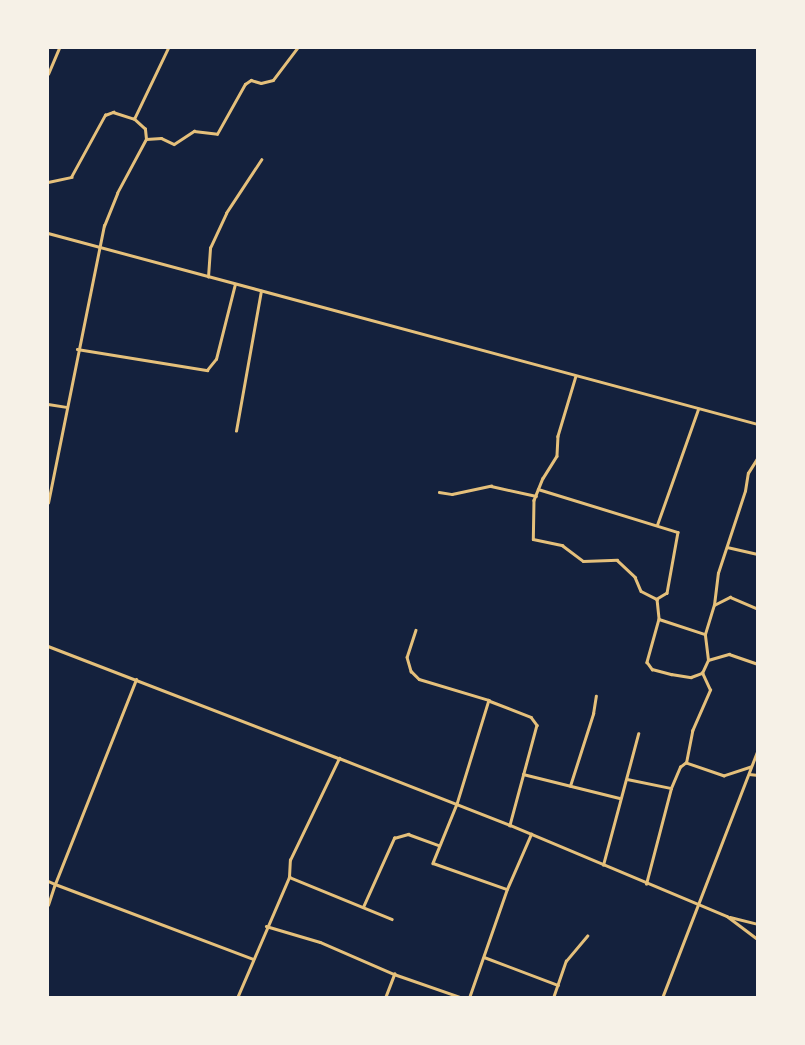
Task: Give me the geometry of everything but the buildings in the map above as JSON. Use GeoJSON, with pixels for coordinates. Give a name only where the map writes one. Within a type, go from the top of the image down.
{"type":"FeatureCollection","features":[{"type":"Feature","properties":{"kind":"street"},"geometry":{"type":"LineString","coordinates":[[48,74],[59,48]]}},
{"type":"Feature","properties":{"kind":"street"},"geometry":{"type":"LineString","coordinates":[[134,119],[168,48]]}},
{"type":"Feature","properties":{"kind":"street"},"geometry":{"type":"LineString","coordinates":[[146,139],[161,138],[174,144],[194,132],[217,134],[245,84],[251,80],[261,83],[273,80],[297,48]]}},
{"type":"Feature","properties":{"kind":"street"},"geometry":{"type":"LineString","coordinates":[[48,182],[71,177],[105,115],[113,112],[134,119],[145,129],[146,139],[109,211],[77,349],[48,503]]}},
{"type":"Feature","properties":{"kind":"street"},"geometry":{"type":"LineString","coordinates":[[208,277],[210,248],[226,213],[261,160]]}},
{"type":"Feature","properties":{"kind":"street"},"geometry":{"type":"LineString","coordinates":[[48,233],[758,424]]}},
{"type":"Feature","properties":{"kind":"street"},"geometry":{"type":"LineString","coordinates":[[77,349],[207,370],[216,359],[235,284]]}},
{"type":"Feature","properties":{"kind":"street"},"geometry":{"type":"LineString","coordinates":[[236,431],[261,291]]}},
{"type":"Feature","properties":{"kind":"street"},"geometry":{"type":"LineString","coordinates":[[576,376],[558,436],[557,456],[538,489],[531,514],[535,528],[533,539],[562,545],[583,561],[617,560],[635,577],[640,591],[658,599]]}},
{"type":"Feature","properties":{"kind":"street"},"geometry":{"type":"LineString","coordinates":[[48,404],[66,407]]}},
{"type":"Feature","properties":{"kind":"street"},"geometry":{"type":"LineString","coordinates":[[657,525],[698,409]]}},
{"type":"Feature","properties":{"kind":"street"},"geometry":{"type":"LineString","coordinates":[[658,599],[659,619],[648,665],[681,676],[691,677],[702,673],[708,660],[705,634],[714,605],[718,574],[748,473],[758,457]]}},
{"type":"Feature","properties":{"kind":"street"},"geometry":{"type":"LineString","coordinates":[[439,492],[452,494],[491,486],[536,496]]}},
{"type":"Feature","properties":{"kind":"street"},"geometry":{"type":"LineString","coordinates":[[538,489],[657,525],[678,534],[672,552],[667,593],[658,599]]}},
{"type":"Feature","properties":{"kind":"street"},"geometry":{"type":"LineString","coordinates":[[727,547],[758,554]]}},
{"type":"Feature","properties":{"kind":"street"},"geometry":{"type":"LineString","coordinates":[[714,605],[730,597],[758,609]]}},
{"type":"Feature","properties":{"kind":"street"},"geometry":{"type":"LineString","coordinates":[[659,619],[705,634]]}},
{"type":"Feature","properties":{"kind":"street"},"geometry":{"type":"LineString","coordinates":[[416,630],[408,657],[411,672],[420,679],[489,700],[536,721],[510,825]]}},
{"type":"Feature","properties":{"kind":"street"},"geometry":{"type":"LineString","coordinates":[[48,646],[510,825],[646,884],[727,916],[758,924]]}},
{"type":"Feature","properties":{"kind":"street"},"geometry":{"type":"LineString","coordinates":[[708,660],[729,654],[758,664]]}},
{"type":"Feature","properties":{"kind":"street"},"geometry":{"type":"LineString","coordinates":[[646,884],[671,788],[680,767],[686,763],[692,730],[710,690],[702,673]]}},
{"type":"Feature","properties":{"kind":"street"},"geometry":{"type":"LineString","coordinates":[[48,906],[136,679]]}},
{"type":"Feature","properties":{"kind":"street"},"geometry":{"type":"LineString","coordinates":[[570,786],[593,714],[596,696]]}},
{"type":"Feature","properties":{"kind":"street"},"geometry":{"type":"LineString","coordinates":[[489,700],[457,804],[438,845],[433,863],[507,889]]}},
{"type":"Feature","properties":{"kind":"street"},"geometry":{"type":"LineString","coordinates":[[603,865],[619,798],[628,779],[628,764],[638,734]]}},
{"type":"Feature","properties":{"kind":"street"},"geometry":{"type":"LineString","coordinates":[[662,998],[700,905],[758,749]]}},
{"type":"Feature","properties":{"kind":"street"},"geometry":{"type":"LineString","coordinates":[[237,998],[266,926],[289,877],[290,860],[338,758]]}},
{"type":"Feature","properties":{"kind":"street"},"geometry":{"type":"LineString","coordinates":[[686,763],[724,776],[751,766]]}},
{"type":"Feature","properties":{"kind":"street"},"geometry":{"type":"LineString","coordinates":[[523,774],[619,798]]}},
{"type":"Feature","properties":{"kind":"street"},"geometry":{"type":"LineString","coordinates":[[749,774],[758,775]]}},
{"type":"Feature","properties":{"kind":"street"},"geometry":{"type":"LineString","coordinates":[[628,779],[671,788]]}},
{"type":"Feature","properties":{"kind":"street"},"geometry":{"type":"LineString","coordinates":[[363,907],[394,838],[408,834],[438,845]]}},
{"type":"Feature","properties":{"kind":"street"},"geometry":{"type":"LineString","coordinates":[[469,998],[507,889],[531,834]]}},
{"type":"Feature","properties":{"kind":"street"},"geometry":{"type":"LineString","coordinates":[[289,877],[392,919]]}},
{"type":"Feature","properties":{"kind":"street"},"geometry":{"type":"LineString","coordinates":[[48,881],[253,959]]}},
{"type":"Feature","properties":{"kind":"street"},"geometry":{"type":"LineString","coordinates":[[727,916],[758,939]]}},
{"type":"Feature","properties":{"kind":"street"},"geometry":{"type":"LineString","coordinates":[[266,926],[320,942],[394,974],[463,998]]}},
{"type":"Feature","properties":{"kind":"street"},"geometry":{"type":"LineString","coordinates":[[553,998],[566,962],[587,936]]}},
{"type":"Feature","properties":{"kind":"street"},"geometry":{"type":"LineString","coordinates":[[484,957],[558,985]]}},
{"type":"Feature","properties":{"kind":"street"},"geometry":{"type":"LineString","coordinates":[[385,998],[394,974]]}}]}
